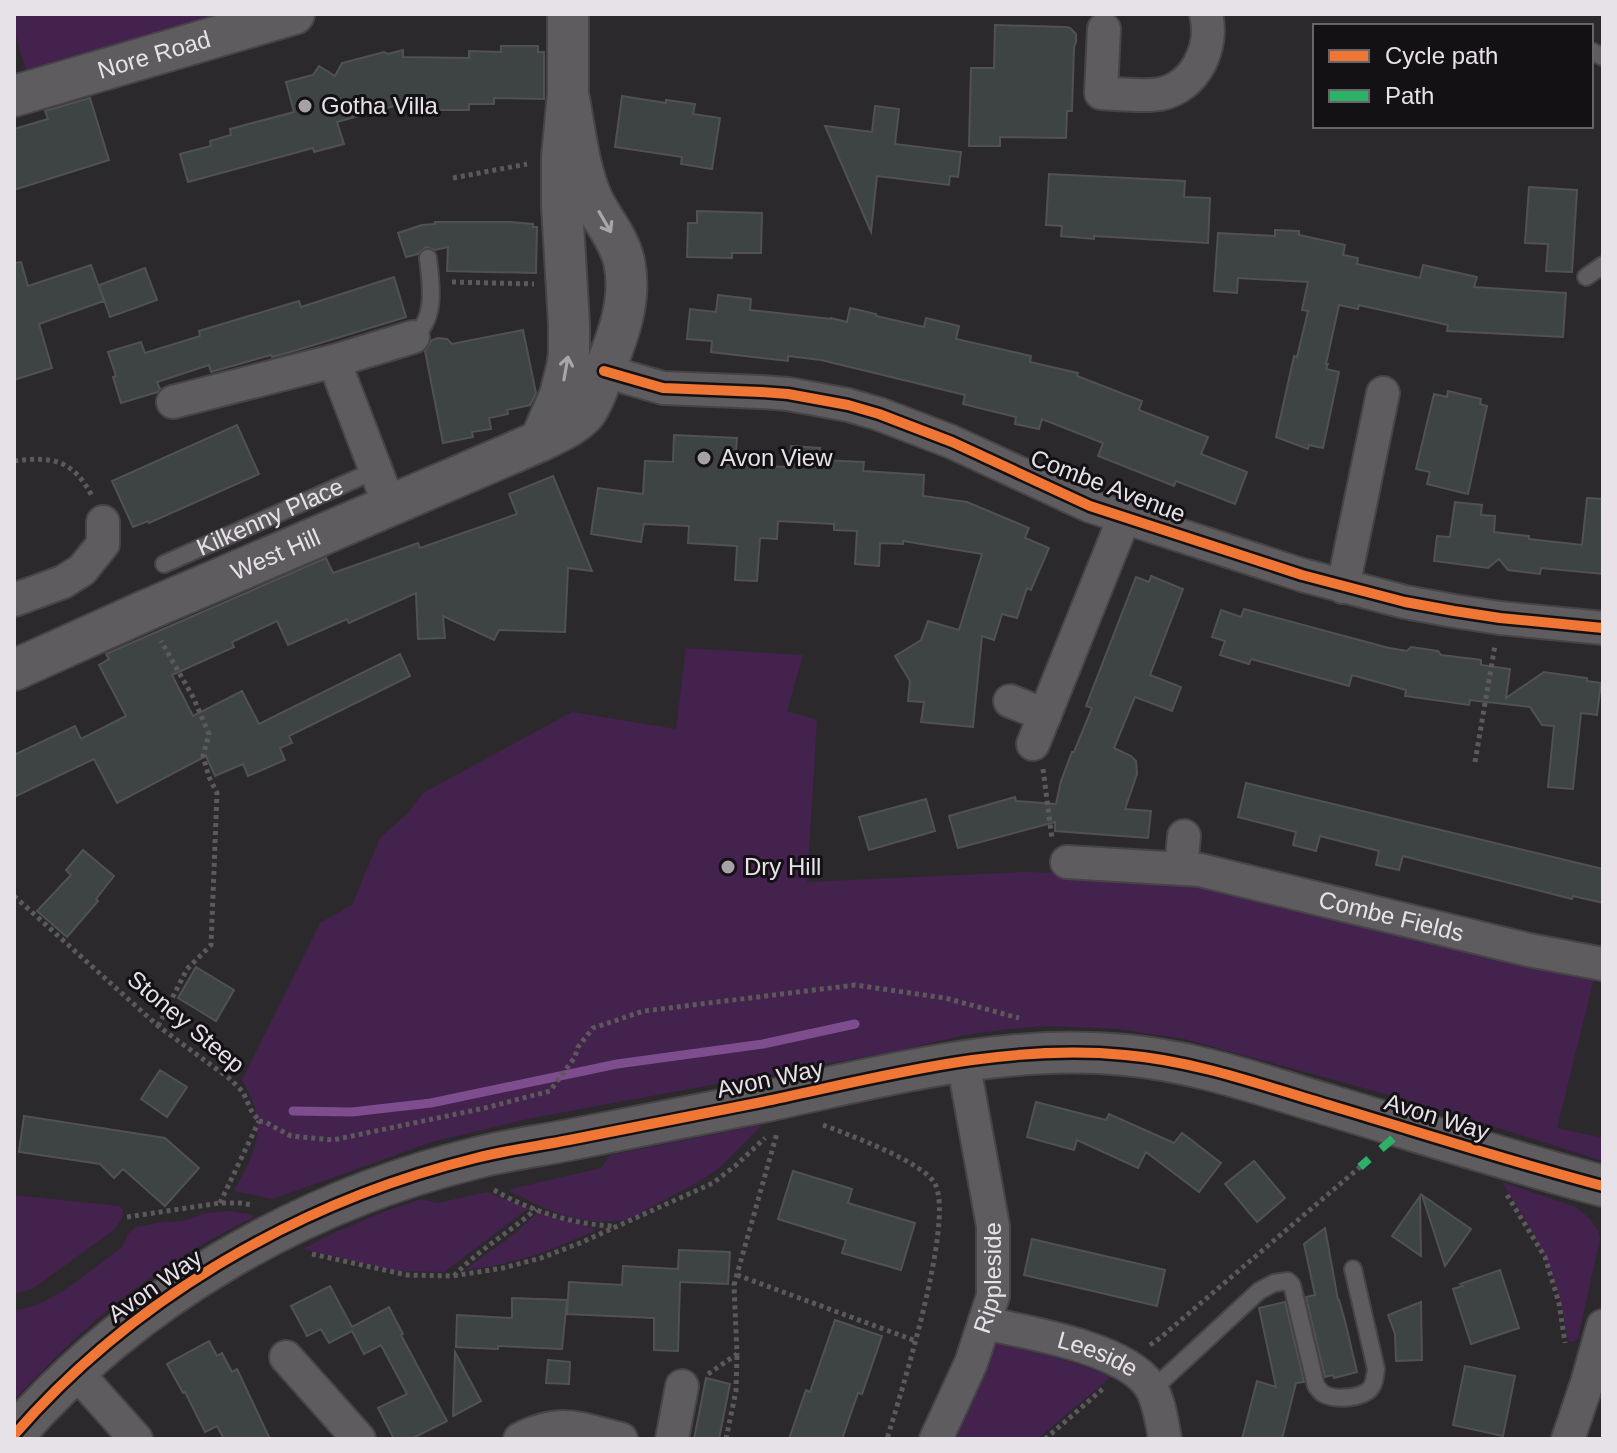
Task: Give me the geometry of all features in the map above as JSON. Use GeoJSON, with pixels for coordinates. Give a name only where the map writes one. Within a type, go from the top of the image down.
{"type":"FeatureCollection","features":[{"type":"Feature","properties":{"kind":"street","name":"Nore Road"},"geometry":{"type":"LineString","coordinates":[[15,90],[294,14]]}},
{"type":"Feature","properties":{"kind":"street","name":"West Hill"},"geometry":{"type":"LineString","coordinates":[[540,441],[560,395],[569,354],[562,206],[562,157],[568,94],[568,14]]}},
{"type":"Feature","properties":{"kind":"street"},"geometry":{"type":"LineString","coordinates":[[1104,29],[1101,93],[1161,93],[1180,85],[1199,65],[1207,48],[1209,31],[1206,14]]}},
{"type":"Feature","properties":{"kind":"street","name":"West Hill"},"geometry":{"type":"LineString","coordinates":[[14,670],[540,441],[585,413],[623,318],[625,270],[618,245],[586,180],[568,94]]}},
{"type":"Feature","properties":{"kind":"street"},"geometry":{"type":"LineString","coordinates":[[191,393],[334,361],[413,337]]}},
{"type":"Feature","properties":{"kind":"street","name":"Kilkenny Place"},"geometry":{"type":"LineString","coordinates":[[334,361],[390,507]]}},
{"type":"Feature","properties":{"kind":"street","name":"Combe Avenue"},"geometry":{"type":"LineString","coordinates":[[604,371],[663,388],[788,394],[848,405],[952,442],[1057,492],[1124,518],[1302,575],[1405,602],[1500,618],[1603,628]]}},
{"type":"Feature","properties":{"kind":"street"},"geometry":{"type":"LineString","coordinates":[[1343,587],[1383,393]]}},
{"type":"Feature","properties":{"kind":"street","name":"Combe Avenue"},"geometry":{"type":"LineString","coordinates":[[1040,741],[1124,518]]}},
{"type":"Feature","properties":{"kind":"street"},"geometry":{"type":"LineString","coordinates":[[14,600],[63,582],[82,570],[103,544],[103,522]]}},
{"type":"Feature","properties":{"kind":"street"},"geometry":{"type":"LineString","coordinates":[[1010,701],[1040,741]]}},
{"type":"Feature","properties":{"kind":"street"},"geometry":{"type":"LineString","coordinates":[[1181,868],[1184,836]]}},
{"type":"Feature","properties":{"kind":"street","name":"Combe Fields"},"geometry":{"type":"LineString","coordinates":[[1060,856],[1181,868],[1250,881],[1529,950],[1603,964]]}},
{"type":"Feature","properties":{"kind":"street","name":"Avon Way"},"geometry":{"type":"LineString","coordinates":[[14,1435],[76,1372],[162,1301],[266,1237],[371,1190],[478,1157],[963,1061],[1068,1052],[1165,1060],[1242,1078],[1603,1186]]}},
{"type":"Feature","properties":{"kind":"street","name":"Rippleside"},"geometry":{"type":"LineString","coordinates":[[936,1439],[971,1363],[993,1296],[993,1226],[963,1061]]}},
{"type":"Feature","properties":{"kind":"street","name":"Leeside"},"geometry":{"type":"LineString","coordinates":[[984,1323],[1058,1338],[1125,1364],[1152,1390],[1165,1439]]}},
{"type":"Feature","properties":{"kind":"street"},"geometry":{"type":"LineString","coordinates":[[1568,1439],[1603,1326]]}},
{"type":"Feature","properties":{"kind":"street"},"geometry":{"type":"LineString","coordinates":[[286,1357],[324,1379],[359,1439]]}},
{"type":"Feature","properties":{"kind":"street"},"geometry":{"type":"LineString","coordinates":[[76,1372],[136,1439]]}},
{"type":"Feature","properties":{"kind":"street"},"geometry":{"type":"LineString","coordinates":[[672,1439],[682,1386]]}},
{"type":"Feature","properties":{"kind":"street"},"geometry":{"type":"LineString","coordinates":[[520,1439],[542,1428],[562,1425],[621,1439]]}},
{"type":"Feature","properties":{"kind":"lane"},"geometry":{"type":"LineString","coordinates":[[413,337],[423,328],[431,302],[428,258]]}},
{"type":"Feature","properties":{"kind":"lane"},"geometry":{"type":"LineString","coordinates":[[1586,277],[1603,265]]}},
{"type":"Feature","properties":{"kind":"lane","name":"Kilkenny Place"},"geometry":{"type":"LineString","coordinates":[[164,564],[376,470]]}},
{"type":"Feature","properties":{"kind":"lane"},"geometry":{"type":"LineString","coordinates":[[1152,1390],[1259,1291],[1274,1283],[1288,1281],[1292,1285],[1316,1386],[1324,1394],[1332,1396],[1356,1396],[1367,1392],[1376,1369],[1353,1269]]}},
{"type":"Feature","properties":{"kind":"path"},"geometry":{"type":"LineString","coordinates":[[453,178],[562,157]]}},
{"type":"Feature","properties":{"kind":"path"},"geometry":{"type":"LineString","coordinates":[[431,282],[533,284]]}},
{"type":"Feature","properties":{"kind":"path"},"geometry":{"type":"LineString","coordinates":[[14,461],[40,458],[67,465],[81,477],[103,522]]}},
{"type":"Feature","properties":{"kind":"path"},"geometry":{"type":"LineString","coordinates":[[147,610],[209,734],[203,756],[217,793],[211,945],[187,969],[158,1026]]}},
{"type":"Feature","properties":{"kind":"path"},"geometry":{"type":"LineString","coordinates":[[1475,762],[1500,618]]}},
{"type":"Feature","properties":{"kind":"path"},"geometry":{"type":"LineString","coordinates":[[1040,741],[1060,856]]}},
{"type":"Feature","properties":{"kind":"path"},"geometry":{"type":"LineString","coordinates":[[127,1217],[220,1203],[259,1121],[291,1136],[333,1140],[550,1091],[593,1028],[644,1011],[855,985],[945,998],[1020,1018]]}},
{"type":"Feature","properties":{"kind":"path"},"geometry":{"type":"LineString","coordinates":[[814,1122],[892,1154],[922,1170],[935,1183],[940,1207],[938,1237],[916,1341],[887,1439]]}},
{"type":"Feature","properties":{"kind":"path"},"geometry":{"type":"LineString","coordinates":[[317,1255],[407,1275],[453,1276],[541,1258],[713,1183],[763,1139],[778,1131],[734,1285],[736,1391],[726,1439]]}},
{"type":"Feature","properties":{"kind":"path"},"geometry":{"type":"LineString","coordinates":[[1469,1147],[1508,1195],[1545,1257],[1561,1311],[1565,1351]]}},
{"type":"Feature","properties":{"kind":"path"},"geometry":{"type":"LineString","coordinates":[[478,1157],[492,1188],[537,1208],[583,1223],[618,1226]]}},
{"type":"Feature","properties":{"kind":"path"},"geometry":{"type":"LineString","coordinates":[[1045,1439],[1082,1409],[1125,1364],[1160,1338],[1360,1167]]}},
{"type":"Feature","properties":{"kind":"path"},"geometry":{"type":"LineString","coordinates":[[453,1276],[537,1208]]}},
{"type":"Feature","properties":{"kind":"path"},"geometry":{"type":"LineString","coordinates":[[737,1274],[916,1341]]}},
{"type":"Feature","properties":{"kind":"path"},"geometry":{"type":"LineString","coordinates":[[712,1372],[737,1354]]}},
{"type":"Feature","properties":{"kind":"shaded area"},"geometry":{"type":"Polygon","coordinates":[[[14,14],[243,14],[28,77],[14,30],[14,14]]]}},
{"type":"Feature","properties":{"kind":"shaded area"},"geometry":{"type":"Polygon","coordinates":[[[686,648],[803,655],[787,711],[817,720],[807,882],[1024,872],[1179,875],[1596,971],[1557,1128],[1603,1138],[1603,1161],[1422,1104],[1184,1039],[1118,1029],[1050,1026],[966,1035],[896,1051],[532,1118],[432,1142],[273,1199],[234,1191],[249,1162],[257,1137],[255,1110],[242,1080],[320,923],[352,905],[380,838],[408,813],[423,793],[572,712],[676,729],[686,648]]]}},
{"type":"Feature","properties":{"kind":"shaded area"},"geometry":{"type":"Polygon","coordinates":[[[762,1125],[718,1169],[627,1220],[599,1222],[574,1219],[510,1191],[601,1168],[610,1155],[762,1125]]]}},
{"type":"Feature","properties":{"kind":"shaded area"},"geometry":{"type":"Polygon","coordinates":[[[1505,1183],[1576,1207],[1598,1231],[1600,1239],[1578,1338],[1573,1342],[1568,1341],[1559,1296],[1545,1258],[1505,1183]]]}},
{"type":"Feature","properties":{"kind":"shaded area"},"geometry":{"type":"Polygon","coordinates":[[[486,1192],[529,1208],[444,1272],[397,1271],[302,1249],[383,1212],[421,1199],[438,1203],[486,1192]]]}},
{"type":"Feature","properties":{"kind":"shaded area"},"geometry":{"type":"Polygon","coordinates":[[[14,1195],[119,1206],[123,1209],[122,1218],[114,1230],[32,1289],[14,1294],[14,1195]]]}},
{"type":"Feature","properties":{"kind":"shaded area"},"geometry":{"type":"Polygon","coordinates":[[[227,1211],[254,1217],[186,1255],[129,1293],[78,1337],[14,1400],[14,1310],[28,1308],[71,1286],[122,1247],[128,1234],[136,1227],[227,1211]]]}},
{"type":"Feature","properties":{"kind":"shaded area"},"geometry":{"type":"Polygon","coordinates":[[[538,1212],[595,1231],[536,1255],[466,1270],[512,1236],[538,1212]]]}},
{"type":"Feature","properties":{"kind":"shaded area"},"geometry":{"type":"Polygon","coordinates":[[[991,1336],[1112,1376],[1037,1439],[952,1439],[991,1336]]]}},
{"type":"Feature","properties":{"kind":"building"},"geometry":{"type":"Polygon","coordinates":[[[995,25],[1066,27],[1076,34],[1072,111],[1067,111],[1066,138],[1000,137],[1000,146],[969,146],[971,68],[994,68],[995,25]]]}},
{"type":"Feature","properties":{"kind":"building"},"geometry":{"type":"Polygon","coordinates":[[[501,46],[538,46],[538,52],[544,52],[544,99],[494,98],[494,104],[469,104],[469,110],[419,110],[419,99],[337,122],[344,144],[314,152],[313,148],[188,182],[180,154],[211,146],[210,141],[231,135],[230,129],[294,112],[286,82],[313,75],[319,66],[335,76],[342,63],[384,52],[388,54],[403,50],[403,57],[469,58],[469,51],[501,52],[501,46]]]}},
{"type":"Feature","properties":{"kind":"building"},"geometry":{"type":"Polygon","coordinates":[[[622,96],[695,104],[693,114],[720,118],[712,169],[681,164],[682,157],[615,147],[622,96]]]}},
{"type":"Feature","properties":{"kind":"building"},"geometry":{"type":"Polygon","coordinates":[[[90,98],[109,160],[14,190],[14,129],[48,119],[45,111],[90,98]]]}},
{"type":"Feature","properties":{"kind":"building"},"geometry":{"type":"Polygon","coordinates":[[[875,106],[899,109],[895,144],[961,152],[958,177],[950,176],[949,185],[877,176],[871,232],[825,126],[872,132],[875,106]]]}},
{"type":"Feature","properties":{"kind":"building"},"geometry":{"type":"Polygon","coordinates":[[[1049,174],[1185,181],[1184,197],[1210,198],[1208,243],[1061,236],[1062,226],[1046,225],[1049,174]]]}},
{"type":"Feature","properties":{"kind":"building"},"geometry":{"type":"Polygon","coordinates":[[[1529,187],[1577,190],[1572,272],[1546,271],[1548,244],[1525,243],[1529,187]]]}},
{"type":"Feature","properties":{"kind":"building"},"geometry":{"type":"Polygon","coordinates":[[[697,211],[762,213],[761,253],[732,253],[732,258],[687,257],[688,223],[697,223],[697,211]]]}},
{"type":"Feature","properties":{"kind":"building"},"geometry":{"type":"Polygon","coordinates":[[[435,222],[533,224],[537,227],[536,273],[447,271],[448,247],[435,250],[426,247],[418,254],[406,257],[398,233],[435,222]]]}},
{"type":"Feature","properties":{"kind":"building"},"geometry":{"type":"Polygon","coordinates":[[[1275,230],[1299,231],[1299,235],[1345,245],[1343,255],[1358,258],[1357,264],[1420,278],[1423,265],[1477,277],[1474,287],[1566,293],[1563,337],[1447,331],[1448,325],[1359,305],[1358,309],[1339,305],[1326,369],[1339,372],[1323,448],[1309,445],[1308,449],[1276,437],[1294,356],[1297,357],[1308,311],[1302,310],[1308,282],[1238,278],[1237,293],[1214,291],[1218,233],[1275,236],[1275,230]]]}},
{"type":"Feature","properties":{"kind":"building"},"geometry":{"type":"Polygon","coordinates":[[[21,262],[28,286],[91,265],[104,301],[39,324],[52,368],[14,380],[14,263],[21,262]]]}},
{"type":"Feature","properties":{"kind":"building"},"geometry":{"type":"Polygon","coordinates":[[[145,268],[157,300],[110,317],[99,285],[145,268]]]}},
{"type":"Feature","properties":{"kind":"building"},"geometry":{"type":"Polygon","coordinates":[[[394,277],[406,317],[211,372],[209,365],[157,382],[158,392],[121,403],[108,352],[141,342],[145,353],[200,336],[199,331],[299,301],[301,307],[394,277]]]}},
{"type":"Feature","properties":{"kind":"building"},"geometry":{"type":"Polygon","coordinates":[[[718,295],[751,299],[750,310],[847,322],[850,308],[924,327],[926,318],[959,326],[956,339],[1031,356],[1030,362],[1078,373],[1077,376],[1142,401],[1139,410],[1208,437],[1201,454],[1247,472],[1235,504],[1176,481],[1174,486],[1098,456],[1103,443],[1042,419],[1039,429],[1015,424],[1016,417],[963,404],[965,395],[821,360],[788,356],[788,361],[711,352],[712,341],[687,339],[690,309],[716,312],[718,295]]]}},
{"type":"Feature","properties":{"kind":"building"},"geometry":{"type":"Polygon","coordinates":[[[523,330],[536,393],[530,405],[489,418],[491,429],[472,432],[473,437],[443,443],[425,351],[432,340],[447,339],[452,344],[523,330]]]}},
{"type":"Feature","properties":{"kind":"building"},"geometry":{"type":"Polygon","coordinates":[[[1448,391],[1481,399],[1480,404],[1487,406],[1468,494],[1427,484],[1430,472],[1416,469],[1434,394],[1447,397],[1448,391]]]}},
{"type":"Feature","properties":{"kind":"building"},"geometry":{"type":"Polygon","coordinates":[[[237,425],[259,474],[149,523],[133,527],[112,481],[237,425]]]}},
{"type":"Feature","properties":{"kind":"building"},"geometry":{"type":"Polygon","coordinates":[[[674,435],[737,438],[735,465],[789,467],[791,446],[820,448],[819,460],[864,462],[863,471],[924,475],[923,496],[967,502],[1029,528],[1025,538],[1049,548],[1031,590],[1027,588],[1017,618],[1002,614],[994,640],[982,636],[973,727],[921,722],[924,702],[908,701],[910,681],[895,656],[921,640],[928,621],[959,630],[982,554],[903,541],[903,544],[880,543],[879,566],[855,564],[857,531],[834,530],[834,524],[778,521],[777,539],[760,538],[757,581],[735,580],[737,546],[688,543],[689,526],[644,524],[641,542],[591,534],[598,488],[643,494],[645,461],[673,462],[674,435]]]}},
{"type":"Feature","properties":{"kind":"building"},"geometry":{"type":"Polygon","coordinates":[[[553,476],[592,571],[568,568],[565,632],[499,630],[494,640],[443,616],[445,638],[418,639],[416,593],[349,623],[347,619],[288,645],[277,621],[232,642],[234,647],[172,675],[193,716],[242,691],[259,724],[400,654],[410,676],[289,736],[292,743],[280,748],[285,760],[248,776],[243,764],[215,776],[206,756],[117,803],[94,759],[14,797],[14,755],[75,726],[81,739],[126,716],[99,665],[109,659],[106,654],[326,558],[333,573],[418,543],[420,548],[517,514],[509,494],[553,476]]]}},
{"type":"Feature","properties":{"kind":"building"},"geometry":{"type":"Polygon","coordinates":[[[1587,498],[1603,499],[1603,574],[1541,568],[1540,574],[1508,570],[1499,559],[1488,568],[1434,561],[1437,536],[1450,537],[1455,502],[1482,505],[1481,515],[1495,516],[1494,532],[1582,545],[1587,498]]]}},
{"type":"Feature","properties":{"kind":"building"},"geometry":{"type":"Polygon","coordinates":[[[1151,576],[1183,589],[1150,675],[1181,687],[1172,711],[1135,697],[1114,748],[1136,761],[1137,774],[1125,809],[1151,811],[1148,838],[1055,831],[1055,822],[958,848],[949,816],[1015,797],[1016,801],[1056,804],[1061,781],[1092,708],[1086,706],[1136,577],[1149,582],[1151,576]]]}},
{"type":"Feature","properties":{"kind":"building"},"geometry":{"type":"Polygon","coordinates":[[[1244,609],[1389,648],[1438,651],[1441,655],[1481,660],[1481,665],[1510,669],[1506,698],[1544,672],[1601,683],[1597,715],[1581,713],[1573,789],[1548,787],[1554,726],[1542,725],[1530,707],[1470,700],[1469,705],[1405,696],[1406,690],[1352,675],[1349,686],[1251,659],[1249,664],[1220,655],[1225,641],[1212,637],[1221,610],[1241,617],[1244,609]]]}},
{"type":"Feature","properties":{"kind":"building"},"geometry":{"type":"Polygon","coordinates":[[[1246,783],[1603,869],[1603,903],[1573,896],[1572,899],[1403,856],[1399,870],[1376,865],[1379,851],[1320,836],[1316,851],[1293,845],[1296,832],[1238,817],[1246,783]]]}},
{"type":"Feature","properties":{"kind":"building"},"geometry":{"type":"Polygon","coordinates":[[[926,799],[935,831],[869,850],[859,817],[926,799]]]}},
{"type":"Feature","properties":{"kind":"building"},"geometry":{"type":"Polygon","coordinates":[[[83,850],[114,876],[96,899],[98,901],[67,937],[37,911],[71,875],[66,870],[83,850]]]}},
{"type":"Feature","properties":{"kind":"building"},"geometry":{"type":"Polygon","coordinates":[[[196,967],[234,990],[216,1021],[178,998],[196,967]]]}},
{"type":"Feature","properties":{"kind":"building"},"geometry":{"type":"Polygon","coordinates":[[[160,1070],[187,1087],[167,1117],[141,1099],[160,1070]]]}},
{"type":"Feature","properties":{"kind":"building"},"geometry":{"type":"Polygon","coordinates":[[[1036,1102],[1106,1120],[1109,1114],[1174,1143],[1182,1133],[1221,1163],[1199,1192],[1146,1152],[1138,1168],[1077,1140],[1074,1150],[1027,1137],[1036,1102]]]}},
{"type":"Feature","properties":{"kind":"building"},"geometry":{"type":"Polygon","coordinates":[[[24,1116],[165,1138],[199,1168],[165,1206],[123,1169],[114,1178],[100,1164],[19,1152],[24,1116]]]}},
{"type":"Feature","properties":{"kind":"building"},"geometry":{"type":"Polygon","coordinates":[[[1254,1161],[1285,1198],[1257,1222],[1225,1184],[1254,1161]]]}},
{"type":"Feature","properties":{"kind":"building"},"geometry":{"type":"Polygon","coordinates":[[[793,1171],[852,1189],[848,1203],[915,1223],[901,1270],[842,1253],[846,1240],[778,1219],[793,1171]]]}},
{"type":"Feature","properties":{"kind":"building"},"geometry":{"type":"Polygon","coordinates":[[[1422,1195],[1471,1229],[1445,1266],[1422,1195]]]}},
{"type":"Feature","properties":{"kind":"building"},"geometry":{"type":"Polygon","coordinates":[[[1420,1196],[1421,1256],[1392,1236],[1420,1196]]]}},
{"type":"Feature","properties":{"kind":"building"},"geometry":{"type":"Polygon","coordinates":[[[1325,1228],[1338,1300],[1357,1372],[1334,1378],[1333,1375],[1325,1377],[1306,1297],[1315,1295],[1304,1244],[1325,1228]]]}},
{"type":"Feature","properties":{"kind":"building"},"geometry":{"type":"Polygon","coordinates":[[[1032,1239],[1165,1270],[1157,1306],[1024,1275],[1032,1239]]]}},
{"type":"Feature","properties":{"kind":"building"},"geometry":{"type":"Polygon","coordinates":[[[679,1250],[730,1252],[728,1284],[680,1282],[678,1351],[654,1350],[654,1318],[567,1314],[569,1282],[622,1285],[623,1266],[678,1269],[679,1250]]]}},
{"type":"Feature","properties":{"kind":"building"},"geometry":{"type":"Polygon","coordinates":[[[1500,1270],[1519,1328],[1471,1344],[1453,1289],[1500,1270]]]}},
{"type":"Feature","properties":{"kind":"building"},"geometry":{"type":"Polygon","coordinates":[[[330,1286],[352,1327],[389,1307],[447,1421],[411,1439],[394,1439],[378,1408],[407,1394],[381,1345],[364,1354],[352,1331],[329,1343],[321,1329],[307,1336],[291,1306],[330,1286]]]}},
{"type":"Feature","properties":{"kind":"building"},"geometry":{"type":"Polygon","coordinates":[[[512,1298],[567,1300],[562,1349],[456,1347],[457,1315],[512,1318],[512,1298]]]}},
{"type":"Feature","properties":{"kind":"building"},"geometry":{"type":"Polygon","coordinates":[[[1285,1302],[1304,1382],[1296,1383],[1282,1439],[1242,1439],[1257,1381],[1276,1387],[1259,1308],[1285,1302]]]}},
{"type":"Feature","properties":{"kind":"building"},"geometry":{"type":"Polygon","coordinates":[[[1421,1302],[1422,1360],[1396,1361],[1395,1334],[1388,1315],[1421,1302]]]}},
{"type":"Feature","properties":{"kind":"building"},"geometry":{"type":"Polygon","coordinates":[[[835,1320],[882,1336],[862,1394],[858,1393],[842,1439],[789,1439],[806,1390],[810,1392],[835,1320]]]}},
{"type":"Feature","properties":{"kind":"building"},"geometry":{"type":"Polygon","coordinates":[[[209,1341],[217,1356],[222,1353],[232,1372],[237,1369],[270,1439],[224,1439],[217,1426],[205,1432],[167,1364],[209,1341]]]}},
{"type":"Feature","properties":{"kind":"building"},"geometry":{"type":"Polygon","coordinates":[[[455,1352],[481,1401],[453,1416],[455,1352]]]}},
{"type":"Feature","properties":{"kind":"building"},"geometry":{"type":"Polygon","coordinates":[[[548,1360],[570,1362],[569,1384],[546,1383],[548,1360]]]}},
{"type":"Feature","properties":{"kind":"building"},"geometry":{"type":"Polygon","coordinates":[[[1465,1366],[1515,1376],[1503,1436],[1453,1425],[1465,1366]]]}},
{"type":"Feature","properties":{"kind":"building"},"geometry":{"type":"Polygon","coordinates":[[[706,1378],[730,1384],[719,1439],[694,1439],[706,1378]]]}},
{"type":"Feature","properties":{"kind":"waterway"},"geometry":{"type":"LineString","coordinates":[[293,1111],[352,1112],[431,1103],[617,1064],[763,1044],[855,1024]]}},
{"type":"Feature","properties":{"kind":"marked path"},"geometry":{"type":"LineString","coordinates":[[1381,1149],[1406,1127]]}},
{"type":"Feature","properties":{"kind":"marked path"},"geometry":{"type":"LineString","coordinates":[[1360,1167],[1369,1159]]}},
{"type":"Feature","properties":{"kind":"cycle path"},"geometry":{"type":"LineString","coordinates":[[604,371],[663,388],[788,394],[848,405],[952,442],[1090,506],[1302,575],[1405,602],[1454,611],[1603,628]]}},
{"type":"Feature","properties":{"kind":"cycle path"},"geometry":{"type":"LineString","coordinates":[[14,1435],[61,1386],[112,1340],[166,1298],[284,1228],[346,1200],[410,1177],[488,1155],[942,1065],[1033,1054],[1079,1053],[1151,1058],[1204,1068],[1603,1186]]}},
{"type":"Feature","properties":{"kind":"place","name":"Gotha Villa"},"geometry":{"type":"Point","coordinates":[305,106]}},
{"type":"Feature","properties":{"kind":"place","name":"Avon View"},"geometry":{"type":"Point","coordinates":[704,458]}},
{"type":"Feature","properties":{"kind":"place","name":"Dry Hill"},"geometry":{"type":"Point","coordinates":[728,867]}}]}
